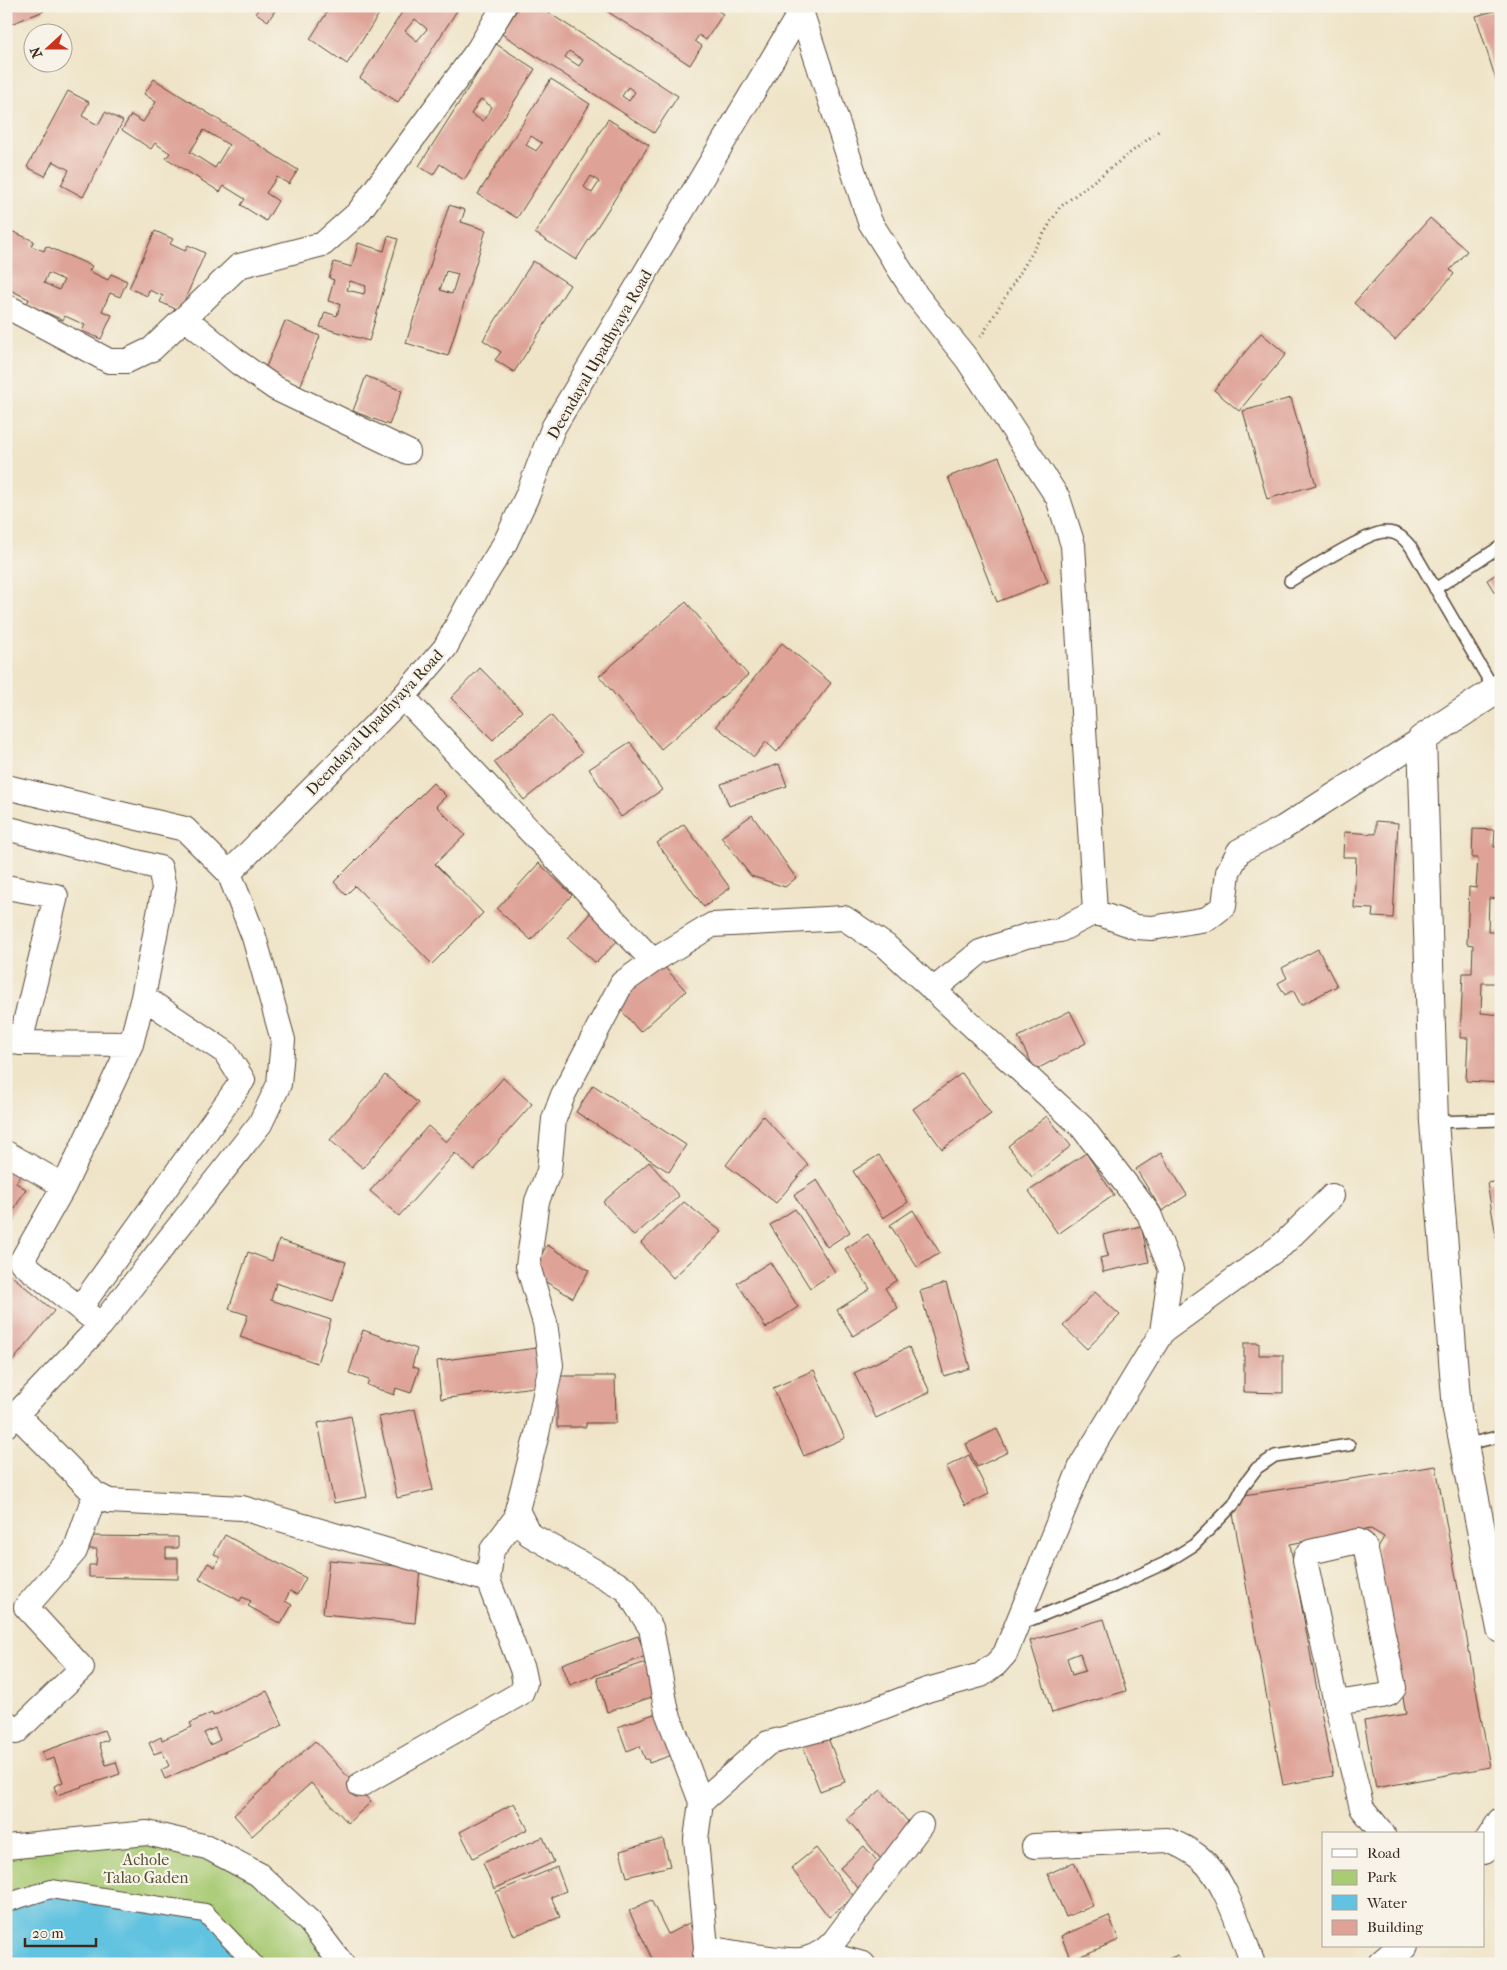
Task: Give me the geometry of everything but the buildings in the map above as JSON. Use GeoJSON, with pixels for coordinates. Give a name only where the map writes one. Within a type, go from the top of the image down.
{"type":"FeatureCollection","features":[{"type":"Feature","properties":{"kind":"street"},"geometry":{"type":"LineString","coordinates":[[6,306],[109,361],[127,361],[152,349],[239,266],[323,244],[358,213],[478,50],[504,6]]}},
{"type":"Feature","properties":{"kind":"street"},"geometry":{"type":"LineString","coordinates":[[800,8],[870,222],[916,295],[967,359],[1058,498],[1072,544],[1094,912]]}},
{"type":"Feature","properties":{"kind":"street","name":"Deendayal Upadhyaya Road"},"geometry":{"type":"LineString","coordinates":[[230,873],[403,697],[445,648],[479,585],[505,543],[528,494],[553,428],[800,8]]}},
{"type":"Feature","properties":{"kind":"street"},"geometry":{"type":"LineString","coordinates":[[185,318],[239,363],[275,388],[408,452]]}},
{"type":"Feature","properties":{"kind":"street"},"geometry":{"type":"LineString","coordinates":[[933,990],[980,952],[1026,936],[1060,930],[1094,912],[1136,927],[1152,928],[1207,919],[1224,906],[1228,872],[1239,851],[1283,828],[1498,689]]}},
{"type":"Feature","properties":{"kind":"street"},"geometry":{"type":"LineString","coordinates":[[403,697],[653,961]]}},
{"type":"Feature","properties":{"kind":"street"},"geometry":{"type":"LineString","coordinates":[[1422,739],[1434,1122],[1457,1410],[1501,1629]]}},
{"type":"Feature","properties":{"kind":"street"},"geometry":{"type":"LineString","coordinates":[[6,787],[185,828],[230,873],[254,937],[283,1040],[280,1084],[260,1124],[101,1325],[11,1420],[95,1494],[109,1501],[242,1508],[488,1580]]}},
{"type":"Feature","properties":{"kind":"street"},"geometry":{"type":"LineString","coordinates":[[6,828],[160,868],[164,888],[143,997],[131,1044],[64,1186],[21,1262],[101,1325]]}},
{"type":"Feature","properties":{"kind":"street"},"geometry":{"type":"LineString","coordinates":[[6,887],[56,896],[13,1038],[131,1044]]}},
{"type":"Feature","properties":{"kind":"street"},"geometry":{"type":"LineString","coordinates":[[921,1825],[835,1940],[823,1953],[804,1960],[705,1956],[696,1839],[701,1802],[667,1712],[651,1628],[626,1589],[529,1534],[517,1510],[537,1434],[551,1365],[545,1323],[528,1266],[537,1200],[548,1171],[554,1119],[563,1095],[622,982],[712,925],[844,918],[886,946],[1082,1127],[1149,1214],[1171,1270],[1162,1332]]}},
{"type":"Feature","properties":{"kind":"street"},"geometry":{"type":"LineString","coordinates":[[80,1308],[243,1080],[225,1052],[143,997]]}},
{"type":"Feature","properties":{"kind":"street"},"geometry":{"type":"LineString","coordinates":[[6,1153],[64,1186]]}},
{"type":"Feature","properties":{"kind":"street"},"geometry":{"type":"LineString","coordinates":[[701,1802],[768,1743],[836,1725],[928,1690],[980,1675],[996,1664],[1005,1654],[1082,1464],[1162,1332],[1282,1245],[1332,1196]]}},
{"type":"Feature","properties":{"kind":"street"},"geometry":{"type":"LineString","coordinates":[[6,1722],[16,1732],[82,1668],[26,1607],[74,1551],[95,1494]]}},
{"type":"Feature","properties":{"kind":"street"},"geometry":{"type":"LineString","coordinates":[[360,1785],[522,1693],[525,1683],[522,1669],[488,1580],[492,1550],[519,1514]]}},
{"type":"Feature","properties":{"kind":"street"},"geometry":{"type":"LineString","coordinates":[[1336,1703],[1382,1696],[1388,1694],[1394,1688],[1366,1550],[1363,1544],[1358,1541],[1310,1552],[1305,1560],[1336,1703],[1362,1808],[1381,1832]]}},
{"type":"Feature","properties":{"kind":"street"},"geometry":{"type":"LineString","coordinates":[[1484,1848],[1501,1822]]}},
{"type":"Feature","properties":{"kind":"street"},"geometry":{"type":"LineString","coordinates":[[6,1847],[147,1832],[207,1847],[258,1874],[310,1922],[342,1964]]}},
{"type":"Feature","properties":{"kind":"street"},"geometry":{"type":"LineString","coordinates":[[1034,1846],[1166,1840],[1182,1846],[1201,1858],[1223,1887],[1253,1964]]}},
{"type":"Feature","properties":{"kind":"street"},"geometry":{"type":"LineString","coordinates":[[6,1902],[51,1889],[205,1913],[254,1964]]}},
{"type":"Feature","properties":{"kind":"street"},"geometry":{"type":"LineString","coordinates":[[1382,1964],[1401,1948]]}},
{"type":"Feature","properties":{"kind":"street"},"geometry":{"type":"LineString","coordinates":[[823,1953],[863,1964]]}},
{"type":"Feature","properties":{"kind":"lane"},"geometry":{"type":"LineString","coordinates":[[1290,581],[1367,537],[1384,531],[1399,534],[1410,546],[1498,689]]}},
{"type":"Feature","properties":{"kind":"lane"},"geometry":{"type":"LineString","coordinates":[[1435,589],[1501,546]]}},
{"type":"Feature","properties":{"kind":"lane"},"geometry":{"type":"LineString","coordinates":[[1434,1122],[1501,1120]]}},
{"type":"Feature","properties":{"kind":"lane"},"geometry":{"type":"LineString","coordinates":[[1464,1445],[1501,1436]]}},
{"type":"Feature","properties":{"kind":"lane"},"geometry":{"type":"LineString","coordinates":[[1016,1625],[1115,1586],[1165,1563],[1187,1549],[1234,1504],[1256,1468],[1275,1456],[1349,1445]]}},
{"type":"Feature","properties":{"kind":"path"},"geometry":{"type":"LineString","coordinates":[[967,359],[1060,207],[1160,130]]}},
{"type":"Feature","properties":{"kind":"green space","name":"Achole Talao Gaden"},"geometry":{"type":"Polygon","coordinates":[[[147,1833],[258,1874],[342,1964],[254,1964],[6,1903],[6,1847],[147,1833]]]}},
{"type":"Feature","properties":{"kind":"water"},"geometry":{"type":"Polygon","coordinates":[[[51,1889],[205,1913],[254,1964],[6,1964],[6,1903],[51,1889]]]}}]}
